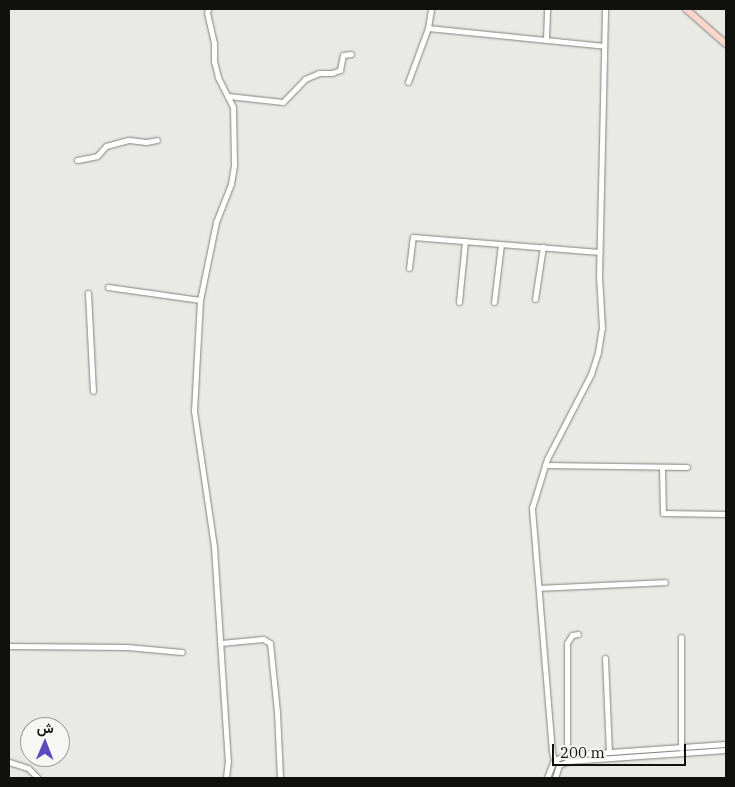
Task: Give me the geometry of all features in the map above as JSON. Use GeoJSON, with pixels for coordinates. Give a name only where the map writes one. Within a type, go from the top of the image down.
{"type":"FeatureCollection","features":[{"type":"Feature","properties":{"kind":"main road"},"geometry":{"type":"LineString","coordinates":[[686,9],[726,44]]}},
{"type":"Feature","properties":{"kind":"street"},"geometry":{"type":"LineString","coordinates":[[408,82],[428,28],[431,9]]}},
{"type":"Feature","properties":{"kind":"street"},"geometry":{"type":"LineString","coordinates":[[546,39],[547,9]]}},
{"type":"Feature","properties":{"kind":"street"},"geometry":{"type":"LineString","coordinates":[[547,778],[554,760],[532,508],[545,465],[591,374],[598,352],[602,328],[599,298],[605,9]]}},
{"type":"Feature","properties":{"kind":"street"},"geometry":{"type":"LineString","coordinates":[[206,10],[214,43],[214,61],[218,77],[232,107],[234,125],[234,164],[231,184],[216,222],[200,300],[194,410],[214,547],[228,761],[226,778]]}},
{"type":"Feature","properties":{"kind":"street"},"geometry":{"type":"LineString","coordinates":[[428,28],[604,46]]}},
{"type":"Feature","properties":{"kind":"street"},"geometry":{"type":"LineString","coordinates":[[228,96],[283,102],[305,79],[319,73],[332,73],[340,70],[344,55],[351,54]]}},
{"type":"Feature","properties":{"kind":"street"},"geometry":{"type":"LineString","coordinates":[[76,160],[97,156],[106,146],[129,140],[146,142],[156,140]]}},
{"type":"Feature","properties":{"kind":"street"},"geometry":{"type":"LineString","coordinates":[[409,268],[413,237],[600,252]]}},
{"type":"Feature","properties":{"kind":"street"},"geometry":{"type":"LineString","coordinates":[[458,302],[465,241]]}},
{"type":"Feature","properties":{"kind":"street"},"geometry":{"type":"LineString","coordinates":[[494,302],[501,244]]}},
{"type":"Feature","properties":{"kind":"street"},"geometry":{"type":"LineString","coordinates":[[535,299],[543,247]]}},
{"type":"Feature","properties":{"kind":"street"},"geometry":{"type":"LineString","coordinates":[[108,287],[200,300]]}},
{"type":"Feature","properties":{"kind":"street"},"geometry":{"type":"LineString","coordinates":[[88,293],[93,391]]}},
{"type":"Feature","properties":{"kind":"street"},"geometry":{"type":"LineString","coordinates":[[545,465],[687,467]]}},
{"type":"Feature","properties":{"kind":"street"},"geometry":{"type":"LineString","coordinates":[[662,467],[663,513],[726,514]]}},
{"type":"Feature","properties":{"kind":"street"},"geometry":{"type":"LineString","coordinates":[[539,588],[665,582]]}},
{"type":"Feature","properties":{"kind":"street"},"geometry":{"type":"LineString","coordinates":[[567,755],[567,643],[572,635],[578,634]]}},
{"type":"Feature","properties":{"kind":"street"},"geometry":{"type":"LineString","coordinates":[[681,748],[682,637]]}},
{"type":"Feature","properties":{"kind":"street"},"geometry":{"type":"LineString","coordinates":[[221,643],[263,639],[270,643],[277,712],[280,778]]}},
{"type":"Feature","properties":{"kind":"street"},"geometry":{"type":"LineString","coordinates":[[9,646],[127,647],[182,652]]}},
{"type":"Feature","properties":{"kind":"street"},"geometry":{"type":"LineString","coordinates":[[605,658],[609,752]]}},
{"type":"Feature","properties":{"kind":"street"},"geometry":{"type":"LineString","coordinates":[[554,760],[567,755],[726,744]]}},
{"type":"Feature","properties":{"kind":"street"},"geometry":{"type":"LineString","coordinates":[[555,778],[560,766],[577,760],[726,750]]}},
{"type":"Feature","properties":{"kind":"street"},"geometry":{"type":"LineString","coordinates":[[554,760],[560,766]]}},
{"type":"Feature","properties":{"kind":"street"},"geometry":{"type":"LineString","coordinates":[[9,762],[28,768],[38,778]]}}]}
